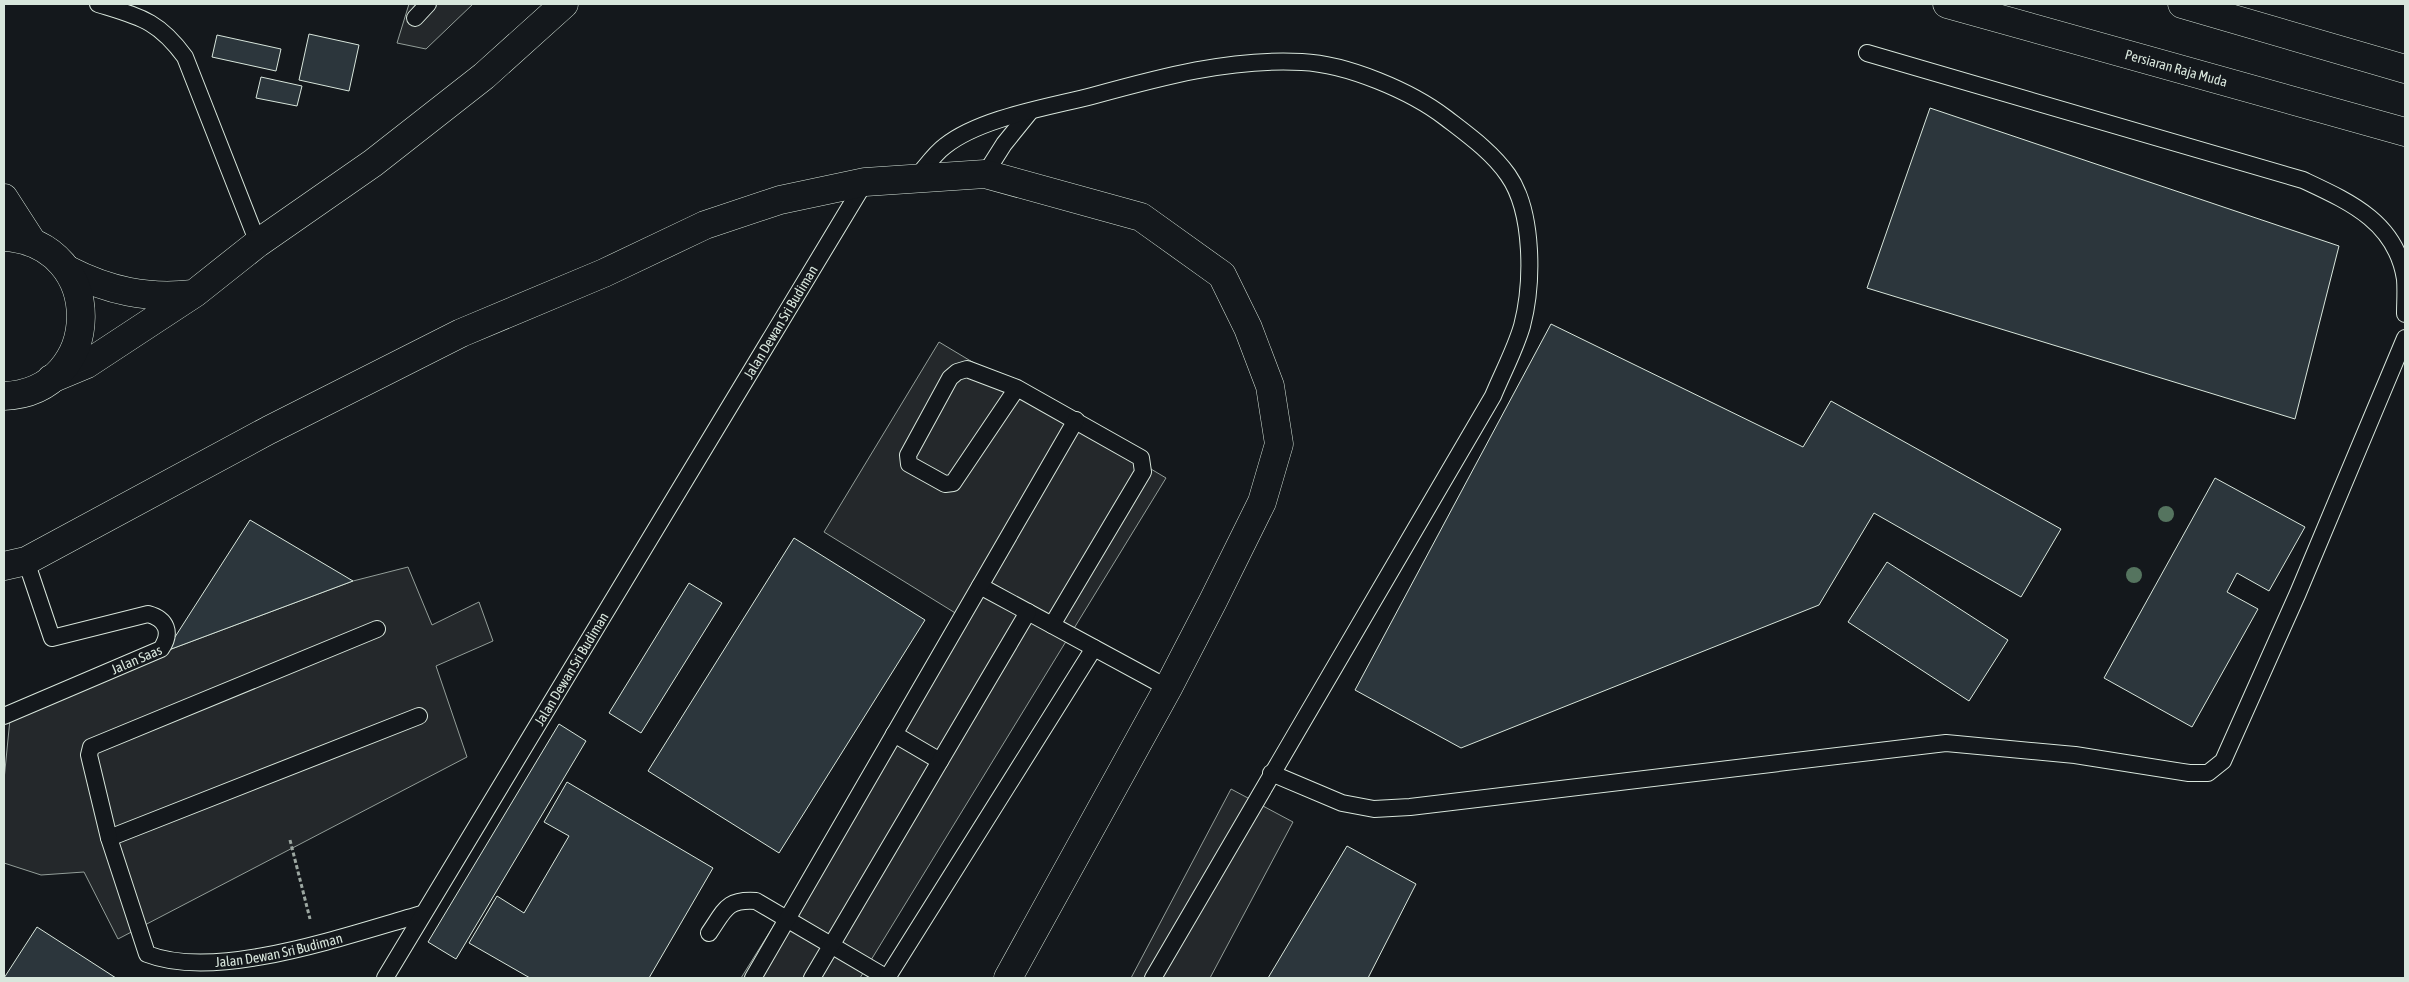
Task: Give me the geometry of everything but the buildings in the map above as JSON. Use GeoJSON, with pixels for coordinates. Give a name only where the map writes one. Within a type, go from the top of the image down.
{"type":"FeatureCollection","features":[{"type":"Feature","properties":{"kind":"street"},"geometry":{"type":"LineString","coordinates":[[4,396],[22,394],[87,364],[195,293],[258,243],[373,163],[484,76],[564,4]]}},
{"type":"Feature","properties":{"kind":"street","name":"Persiaran Raja Muda"},"geometry":{"type":"LineString","coordinates":[[1947,4],[2405,132]]}},
{"type":"Feature","properties":{"kind":"street"},"geometry":{"type":"LineString","coordinates":[[2182,4],[2405,69]]}},
{"type":"Feature","properties":{"kind":"street"},"geometry":{"type":"LineString","coordinates":[[15,564],[269,430],[461,333],[604,273],[705,225],[780,200],[865,182],[985,174],[1141,217],[1222,275],[1248,328],[1270,386],[1278,444],[1262,502],[1168,688],[1008,978]]}},
{"type":"Feature","properties":{"kind":"street"},"geometry":{"type":"LineString","coordinates":[[4,198],[33,243]]}},
{"type":"Feature","properties":{"kind":"street"},"geometry":{"type":"LineString","coordinates":[[4,237],[33,243],[52,254],[68,270],[91,282],[142,295],[169,296],[195,293]]}},
{"type":"Feature","properties":{"kind":"street"},"geometry":{"type":"LineString","coordinates":[[51,379],[66,365],[76,347],[81,328],[82,308],[77,288],[68,270]]}},
{"type":"Feature","properties":{"kind":"lane"},"geometry":{"type":"LineString","coordinates":[[98,4],[142,18],[170,36],[185,57],[258,243]]}},
{"type":"Feature","properties":{"kind":"lane"},"geometry":{"type":"LineString","coordinates":[[416,18],[428,4]]}},
{"type":"Feature","properties":{"kind":"lane"},"geometry":{"type":"LineString","coordinates":[[1867,53],[2303,180],[2341,198],[2375,220],[2394,247],[2405,279],[2405,314]]}},
{"type":"Feature","properties":{"kind":"lane"},"geometry":{"type":"LineString","coordinates":[[915,179],[945,146],[965,134],[996,121],[1134,84],[1237,62],[1313,64],[1354,72],[1394,87],[1435,109],[1480,143],[1509,176],[1526,217],[1531,272],[1522,327],[1493,396],[1152,978]]}},
{"type":"Feature","properties":{"kind":"lane"},"geometry":{"type":"LineString","coordinates":[[985,174],[1004,144],[1029,113]]}},
{"type":"Feature","properties":{"kind":"lane","name":"Jalan Dewan Sri Budiman"},"geometry":{"type":"LineString","coordinates":[[109,838],[147,954],[159,958],[213,962],[285,952],[422,914],[865,182]]}},
{"type":"Feature","properties":{"kind":"lane"},"geometry":{"type":"LineString","coordinates":[[1271,773],[1342,803],[1374,809],[1420,806],[1946,743],[2075,755],[2189,773],[2208,773],[2223,761],[2298,592],[2405,338]]}},
{"type":"Feature","properties":{"kind":"lane"},"geometry":{"type":"LineString","coordinates":[[1017,388],[953,483],[945,484],[909,464],[908,455],[950,378],[957,372],[967,369],[1017,388],[1141,458],[1143,472],[1052,625]]}},
{"type":"Feature","properties":{"kind":"lane"},"geometry":{"type":"LineString","coordinates":[[754,978],[1076,420]]}},
{"type":"Feature","properties":{"kind":"lane","name":"Jalan Saas"},"geometry":{"type":"LineString","coordinates":[[4,716],[161,650],[167,640],[168,630],[158,617],[148,614],[52,638],[15,564]]}},
{"type":"Feature","properties":{"kind":"lane"},"geometry":{"type":"LineString","coordinates":[[980,586],[1168,688]]}},
{"type":"Feature","properties":{"kind":"lane"},"geometry":{"type":"LineString","coordinates":[[812,978],[1028,612]]}},
{"type":"Feature","properties":{"kind":"lane"},"geometry":{"type":"LineString","coordinates":[[377,629],[91,747],[89,755],[109,838],[420,716]]}},
{"type":"Feature","properties":{"kind":"lane"},"geometry":{"type":"LineString","coordinates":[[709,932],[726,908],[738,900],[756,901],[786,921],[887,978],[1094,648]]}},
{"type":"Feature","properties":{"kind":"lane"},"geometry":{"type":"LineString","coordinates":[[894,734],[940,761]]}},
{"type":"Feature","properties":{"kind":"lane"},"geometry":{"type":"LineString","coordinates":[[384,978],[422,914]]}},
{"type":"Feature","properties":{"kind":"path"},"geometry":{"type":"LineString","coordinates":[[290,840],[316,944]]}},
{"type":"Feature","properties":{"kind":"shaded area"},"geometry":{"type":"Polygon","coordinates":[[[409,4],[473,4],[426,49],[397,43],[409,4]]]}},
{"type":"Feature","properties":{"kind":"shaded area"},"geometry":{"type":"Polygon","coordinates":[[[939,342],[1166,478],[860,978],[741,978],[965,619],[824,532],[939,342]]]}},
{"type":"Feature","properties":{"kind":"shaded area"},"geometry":{"type":"Polygon","coordinates":[[[408,567],[432,625],[479,602],[493,641],[436,666],[467,757],[118,939],[84,872],[41,875],[4,863],[4,780],[10,719],[166,651],[353,581],[408,567]]]}},
{"type":"Feature","properties":{"kind":"shaded area"},"geometry":{"type":"Polygon","coordinates":[[[1231,789],[1293,822],[1210,978],[1131,978],[1231,789]]]}}]}
